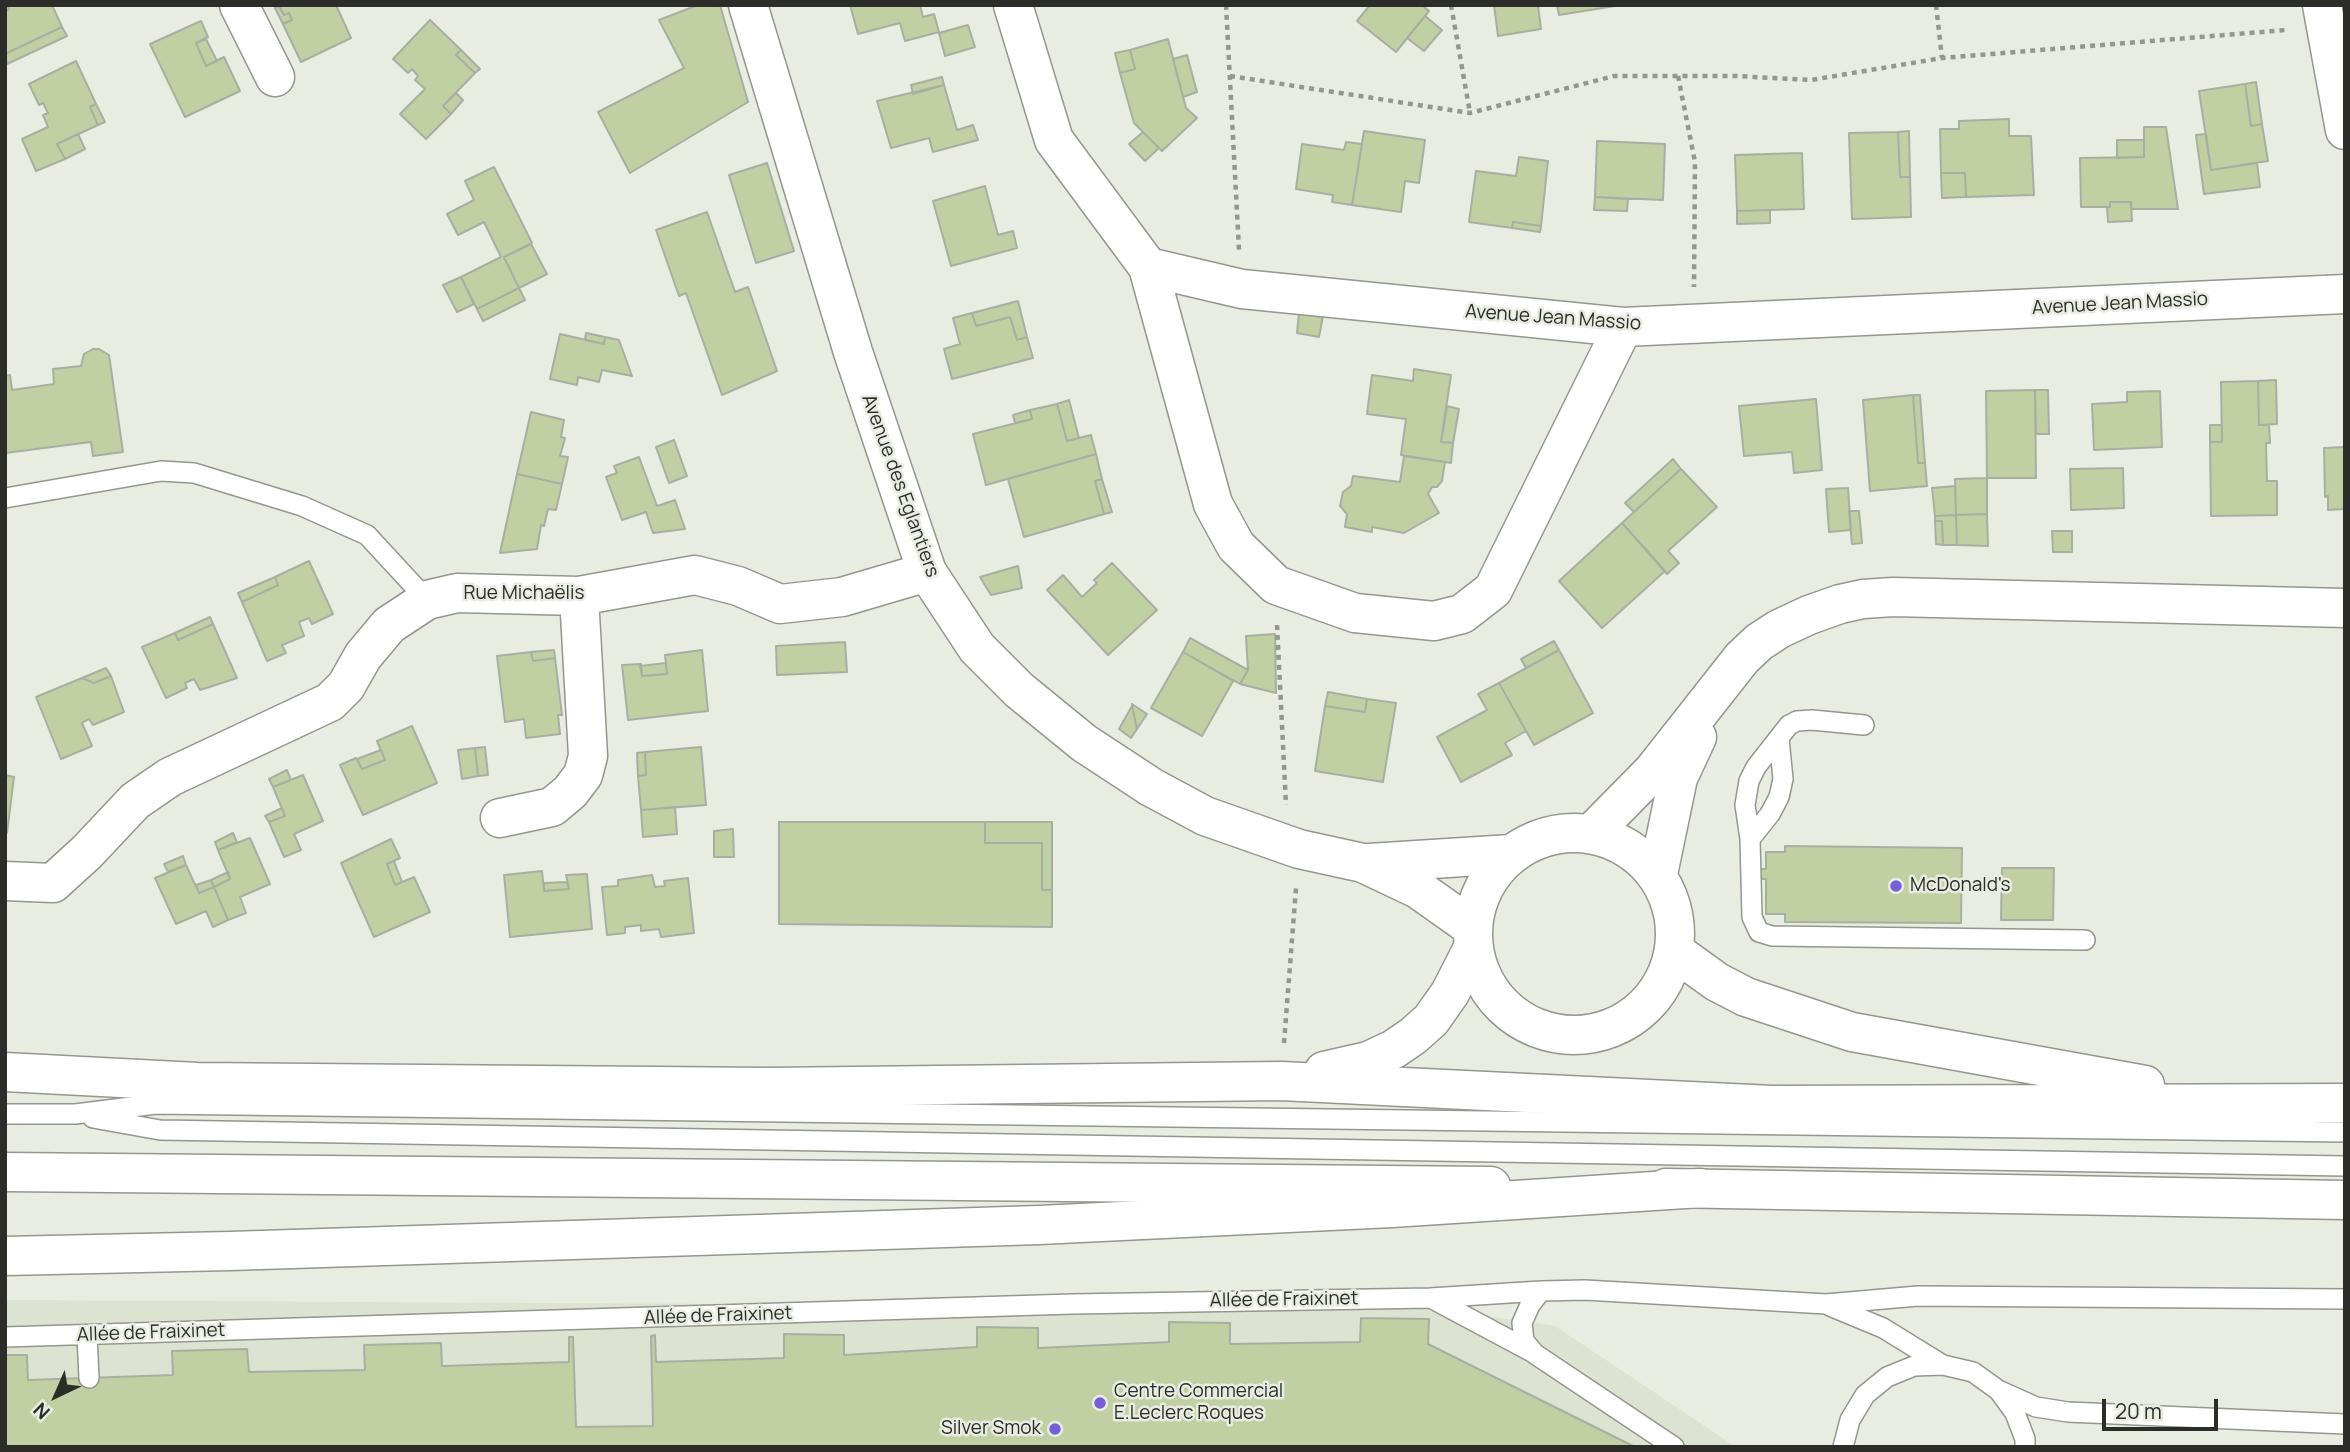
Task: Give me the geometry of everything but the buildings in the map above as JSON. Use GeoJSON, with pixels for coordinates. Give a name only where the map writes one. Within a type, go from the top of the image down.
{"type":"FeatureCollection","features":[{"type":"Feature","properties":{"kind":"main road"},"geometry":{"type":"LineString","coordinates":[[239,5],[275,77]]}},
{"type":"Feature","properties":{"kind":"main road","name":"Avenue des Eglantiers"},"geometry":{"type":"LineString","coordinates":[[748,5],[853,352],[927,572],[977,648],[1019,690],[1084,743],[1151,787],[1205,816],[1299,849],[1363,863],[1418,889],[1473,938]]}},
{"type":"Feature","properties":{"kind":"main road"},"geometry":{"type":"LineString","coordinates":[[1013,5],[1054,140],[1148,267],[1213,504],[1236,547],[1276,585],[1355,613],[1434,621],[1462,614],[1493,590],[1623,327]]}},
{"type":"Feature","properties":{"kind":"main road"},"geometry":{"type":"LineString","coordinates":[[2324,16],[2345,131]]}},
{"type":"Feature","properties":{"kind":"main road","name":"Avenue Jean Massio"},"geometry":{"type":"LineString","coordinates":[[1148,267],[1242,289],[1623,327],[2345,294]]}},
{"type":"Feature","properties":{"kind":"main road","name":"Rue Michaëlis"},"geometry":{"type":"LineString","coordinates":[[5,881],[53,883],[88,852],[135,801],[170,777],[330,702],[346,686],[363,656],[389,625],[427,600],[457,593],[579,596],[695,575],[738,586],[780,604],[842,597],[927,572]]}},
{"type":"Feature","properties":{"kind":"main road"},"geometry":{"type":"LineString","coordinates":[[500,818],[552,807],[570,792],[583,775],[588,756],[579,596]]}},
{"type":"Feature","properties":{"kind":"main road"},"geometry":{"type":"LineString","coordinates":[[1591,834],[1653,771],[1742,658],[1759,642],[1809,614],[1863,598],[1893,597],[2345,608]]}},
{"type":"Feature","properties":{"kind":"main road"},"geometry":{"type":"LineString","coordinates":[[1658,874],[1678,778],[1719,687]]}},
{"type":"Feature","properties":{"kind":"main road"},"geometry":{"type":"LineString","coordinates":[[1281,1081],[1368,1061],[1394,1049],[1431,1020],[1450,993],[1473,938],[1481,892],[1493,871],[1511,854],[1535,839],[1562,833],[1591,834],[1622,845],[1658,874],[1675,918],[1674,951],[1668,975],[1652,1000],[1631,1020],[1604,1032],[1575,1037],[1546,1032],[1519,1020],[1497,1001],[1481,977],[1473,938]]}},
{"type":"Feature","properties":{"kind":"main road","name":"Avenue des Eglantiers"},"geometry":{"type":"LineString","coordinates":[[1363,863],[1511,854]]}},
{"type":"Feature","properties":{"kind":"main road"},"geometry":{"type":"LineString","coordinates":[[1674,951],[1717,982],[1746,997],[1852,1032],[2234,1102]]}},
{"type":"Feature","properties":{"kind":"main road"},"geometry":{"type":"LineString","coordinates":[[5,1072],[197,1082],[769,1087],[1281,1081],[1772,1105],[2345,1103]]}},
{"type":"Feature","properties":{"kind":"main road"},"geometry":{"type":"LineString","coordinates":[[5,1172],[1700,1188],[2345,1200]]}},
{"type":"Feature","properties":{"kind":"main road"},"geometry":{"type":"LineString","coordinates":[[5,1256],[1040,1225],[1406,1207],[1700,1188]]}},
{"type":"Feature","properties":{"kind":"lane"},"geometry":{"type":"LineString","coordinates":[[5,498],[161,471],[194,473],[302,506],[368,535],[427,600]]}},
{"type":"Feature","properties":{"kind":"lane"},"geometry":{"type":"LineString","coordinates":[[1864,725],[1812,719],[1797,721],[1788,726],[1765,754],[1749,781],[1745,805],[1750,839],[1752,917],[1759,932],[1772,936],[2085,940]]}},
{"type":"Feature","properties":{"kind":"lane"},"geometry":{"type":"LineString","coordinates":[[1750,839],[1770,814],[1779,797],[1783,779],[1779,739]]}},
{"type":"Feature","properties":{"kind":"lane"},"geometry":{"type":"LineString","coordinates":[[5,1114],[75,1114],[156,1104],[2345,1132]]}},
{"type":"Feature","properties":{"kind":"lane"},"geometry":{"type":"LineString","coordinates":[[75,1114],[160,1130],[2345,1166]]}},
{"type":"Feature","properties":{"kind":"lane","name":"Allée de Fraixinet"},"geometry":{"type":"LineString","coordinates":[[5,1337],[1058,1304],[1430,1298],[1585,1290],[1826,1304]]}},
{"type":"Feature","properties":{"kind":"lane"},"geometry":{"type":"LineString","coordinates":[[1535,1354],[1524,1341],[1522,1322],[1541,1291]]}},
{"type":"Feature","properties":{"kind":"lane"},"geometry":{"type":"LineString","coordinates":[[1826,1304],[1918,1296],[2345,1299]]}},
{"type":"Feature","properties":{"kind":"lane","name":"Allée de Fraixinet"},"geometry":{"type":"LineString","coordinates":[[1430,1298],[1535,1354],[1674,1447]]}},
{"type":"Feature","properties":{"kind":"lane"},"geometry":{"type":"LineString","coordinates":[[1826,1304],[1883,1328],[1943,1365],[1973,1373],[1998,1390],[2036,1407],[2068,1412],[2345,1424]]}},
{"type":"Feature","properties":{"kind":"lane"},"geometry":{"type":"LineString","coordinates":[[87,1335],[89,1378]]}},
{"type":"Feature","properties":{"kind":"lane"},"geometry":{"type":"LineString","coordinates":[[1843,1447],[1850,1420],[1865,1395],[1872,1389],[1887,1377],[1914,1366],[1943,1365]]}},
{"type":"Feature","properties":{"kind":"lane"},"geometry":{"type":"LineString","coordinates":[[1998,1390],[2015,1413],[2025,1439],[2025,1447]]}},
{"type":"Feature","properties":{"kind":"path"},"geometry":{"type":"LineString","coordinates":[[1226,5],[1242,289]]}},
{"type":"Feature","properties":{"kind":"path"},"geometry":{"type":"LineString","coordinates":[[1451,5],[1470,113]]}},
{"type":"Feature","properties":{"kind":"path"},"geometry":{"type":"LineString","coordinates":[[1936,5],[1942,58]]}},
{"type":"Feature","properties":{"kind":"path"},"geometry":{"type":"LineString","coordinates":[[1230,76],[1470,113],[1614,76],[1811,80],[1942,58],[2324,16]]}},
{"type":"Feature","properties":{"kind":"path"},"geometry":{"type":"LineString","coordinates":[[1678,76],[1695,162],[1693,323]]}},
{"type":"Feature","properties":{"kind":"shaded area","name":"Centre Commercial E.Leclerc Roques"},"geometry":{"type":"Polygon","coordinates":[[[5,1300],[1432,1308],[1555,1326],[1736,1447],[5,1447],[5,1300]]]}},
{"type":"Feature","properties":{"kind":"place","name":"McDonald's"},"geometry":{"type":"Point","coordinates":[1896,886]}},
{"type":"Feature","properties":{"kind":"place","name":"Centre Commercial E.Leclerc Roques"},"geometry":{"type":"Point","coordinates":[1100,1403]}},
{"type":"Feature","properties":{"kind":"place","name":"Silver Smok"},"geometry":{"type":"Point","coordinates":[1055,1429]}}]}
